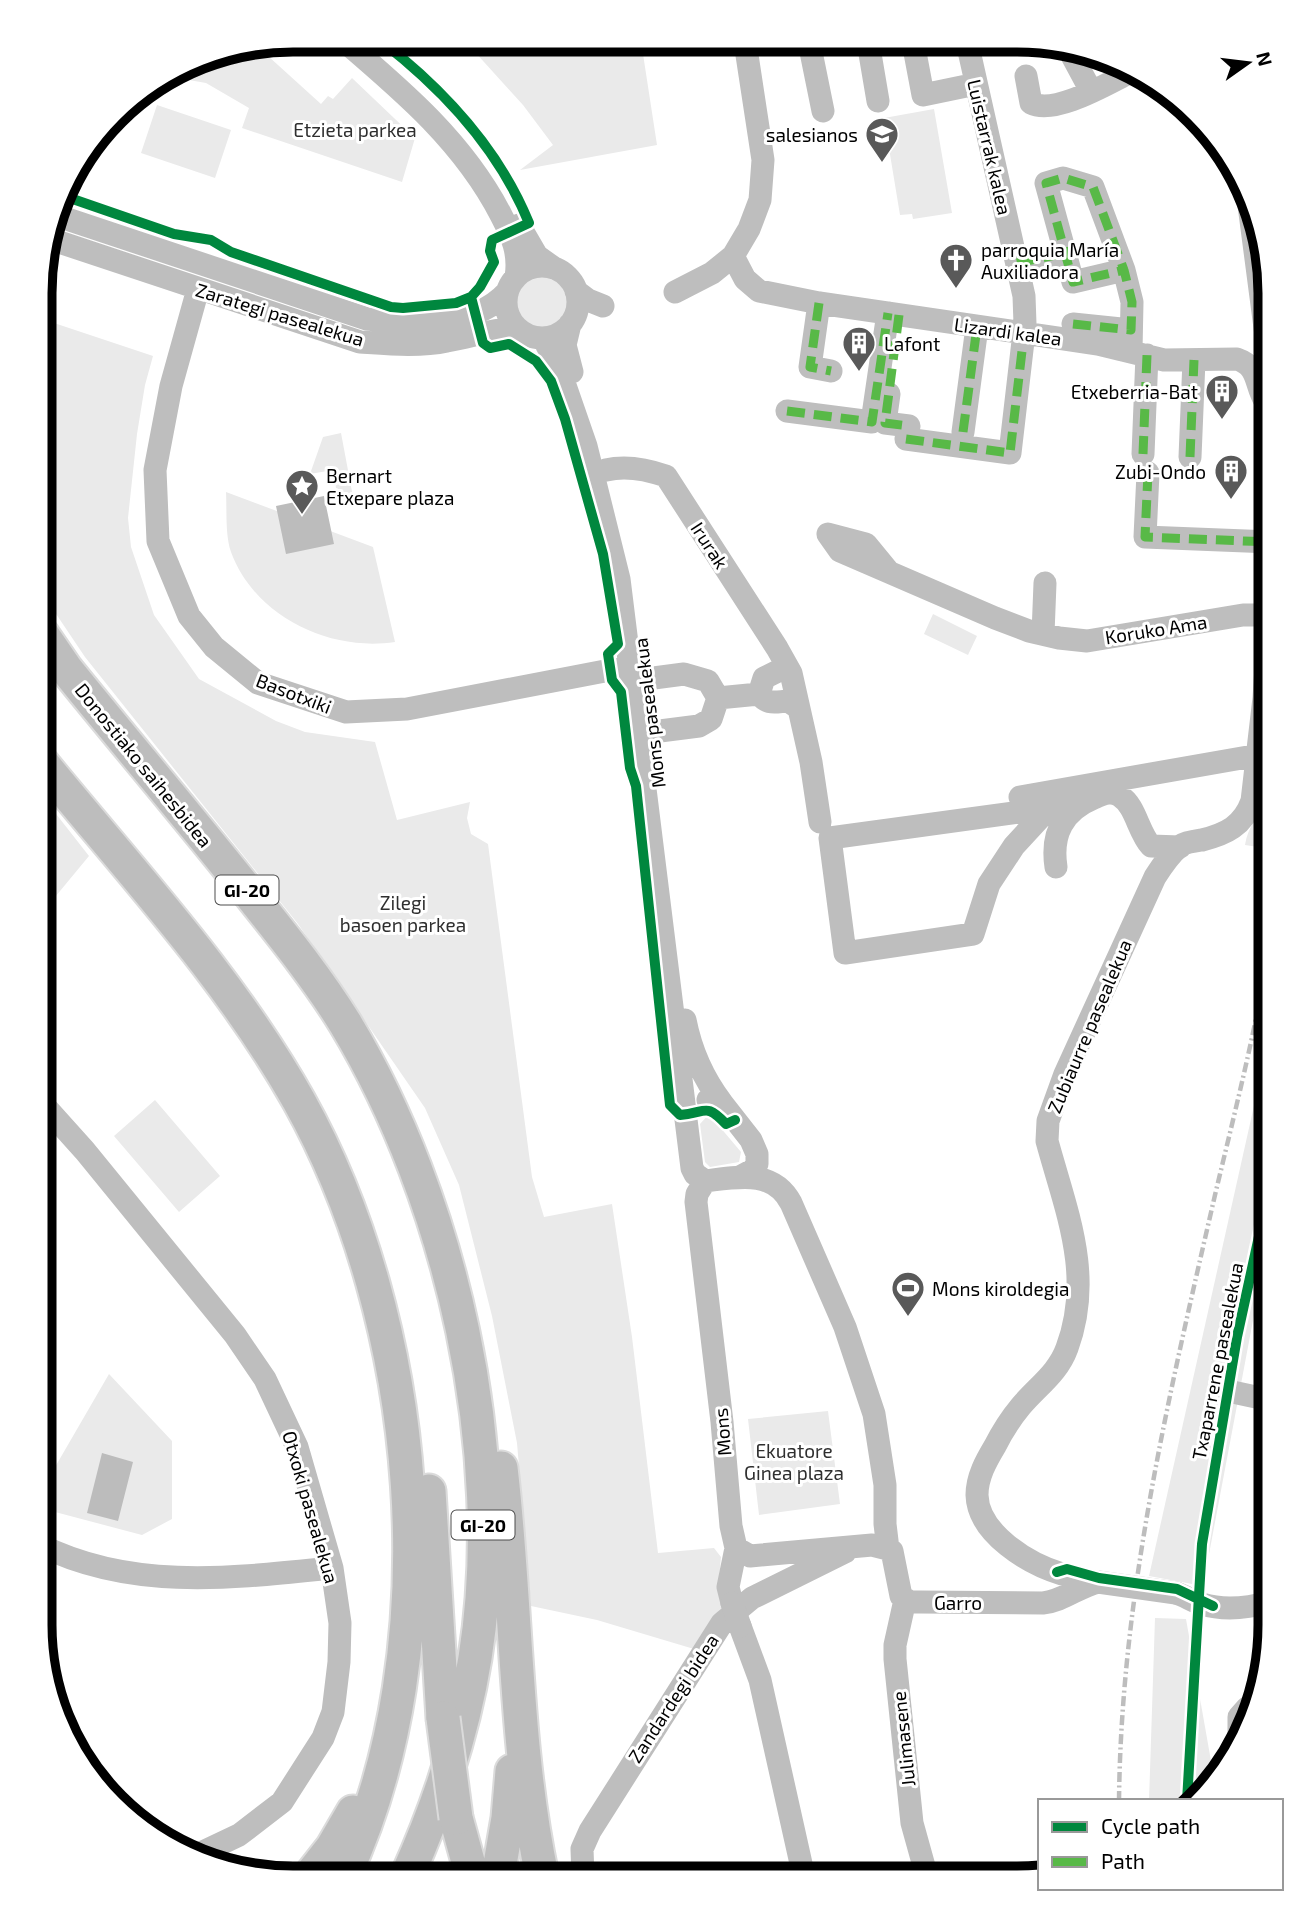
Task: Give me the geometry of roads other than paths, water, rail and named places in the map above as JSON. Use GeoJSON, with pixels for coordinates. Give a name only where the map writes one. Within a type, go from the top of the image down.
{"type":"FeatureCollection","features":[{"type":"Feature","properties":{"kind":"highway","name":"Donostiako saihesbidea"},"geometry":{"type":"LineString","coordinates":[[52,649],[225,863],[311,973],[343,1020],[393,1112],[416,1170],[442,1254],[466,1349],[480,1453],[484,1556],[475,1659],[464,1712],[430,1822],[411,1866]]}},
{"type":"Feature","properties":{"kind":"highway"},"geometry":{"type":"LineString","coordinates":[[52,775],[177,927],[264,1045],[298,1100],[320,1143],[346,1203],[369,1267],[384,1323],[403,1448],[407,1508],[408,1611],[402,1679],[391,1739],[377,1792],[349,1866]]}},
{"type":"Feature","properties":{"kind":"highway"},"geometry":{"type":"LineString","coordinates":[[298,1100],[331,1138],[385,1262],[404,1325],[418,1394],[428,1476],[443,1718],[456,1818],[469,1866]]}},
{"type":"Feature","properties":{"kind":"highway"},"geometry":{"type":"LineString","coordinates":[[416,1170],[434,1194],[456,1260],[491,1404],[506,1510],[527,1780],[540,1866]]}},
{"type":"Feature","properties":{"kind":"highway"},"geometry":{"type":"LineString","coordinates":[[500,1866],[511,1780],[506,1510]]}},
{"type":"Feature","properties":{"kind":"highway"},"geometry":{"type":"LineString","coordinates":[[318,1866],[354,1812],[374,1762],[391,1739]]}},
{"type":"Feature","properties":{"kind":"street"},"geometry":{"type":"LineString","coordinates":[[357,52],[420,107],[462,153],[490,196],[509,232],[518,259],[507,311],[517,328],[525,334],[543,338],[562,331],[571,321],[578,302],[571,281],[537,256],[530,247],[490,171],[457,127],[424,92],[377,52]]}},
{"type":"Feature","properties":{"kind":"street"},"geometry":{"type":"LineString","coordinates":[[675,292],[712,273],[733,256],[749,229],[760,200],[763,160],[747,52]]}},
{"type":"Feature","properties":{"kind":"street"},"geometry":{"type":"LineString","coordinates":[[811,52],[822,111]]}},
{"type":"Feature","properties":{"kind":"street"},"geometry":{"type":"LineString","coordinates":[[870,52],[878,101]]}},
{"type":"Feature","properties":{"kind":"street"},"geometry":{"type":"LineString","coordinates":[[915,52],[923,95],[976,84]]}},
{"type":"Feature","properties":{"kind":"street","name":"Luistarrak kalea"},"geometry":{"type":"LineString","coordinates":[[894,314],[885,423],[907,432],[1010,453],[1024,334],[1024,296],[969,52]]}},
{"type":"Feature","properties":{"kind":"street"},"geometry":{"type":"LineString","coordinates":[[1074,60],[1091,91]]}},
{"type":"Feature","properties":{"kind":"street"},"geometry":{"type":"LineString","coordinates":[[1026,76],[1031,103],[1038,107],[1063,102],[1122,76]]}},
{"type":"Feature","properties":{"kind":"street"},"geometry":{"type":"LineString","coordinates":[[1124,270],[1073,282],[1046,183],[1063,178],[1093,187],[1124,270],[1132,302],[1146,463],[1145,537],[1258,541]]}},
{"type":"Feature","properties":{"kind":"street","name":"Zarategi pasealekua"},"geometry":{"type":"LineString","coordinates":[[64,218],[367,319],[408,324],[442,321],[484,310],[512,284]]}},
{"type":"Feature","properties":{"kind":"street","name":"Zarategi pasealekua"},"geometry":{"type":"LineString","coordinates":[[58,242],[360,342],[407,345],[445,342],[499,328],[517,328]]}},
{"type":"Feature","properties":{"kind":"street"},"geometry":{"type":"LineString","coordinates":[[1017,262],[1065,253]]}},
{"type":"Feature","properties":{"kind":"street","name":"Lizardi kalea"},"geometry":{"type":"LineString","coordinates":[[733,256],[745,279],[759,291],[819,303],[1024,334],[1136,345],[1164,360],[1234,359],[1244,361],[1256,372],[1258,380]]}},
{"type":"Feature","properties":{"kind":"street"},"geometry":{"type":"LineString","coordinates":[[512,284],[534,267],[554,268]]}},
{"type":"Feature","properties":{"kind":"street","name":"Basotxiki"},"geometry":{"type":"LineString","coordinates":[[198,289],[171,386],[155,470],[158,541],[189,616],[214,646],[258,683],[346,712],[407,709],[638,672]]}},
{"type":"Feature","properties":{"kind":"street"},"geometry":{"type":"LineString","coordinates":[[571,321],[602,308],[576,291]]}},
{"type":"Feature","properties":{"kind":"street"},"geometry":{"type":"LineString","coordinates":[[819,303],[810,367],[831,371]]}},
{"type":"Feature","properties":{"kind":"street"},"geometry":{"type":"LineString","coordinates":[[787,411],[872,422],[894,314]]}},
{"type":"Feature","properties":{"kind":"street","name":"Mons pasealekua"},"geometry":{"type":"LineString","coordinates":[[571,321],[566,354],[606,471],[632,573],[638,672],[686,1121]]}},
{"type":"Feature","properties":{"kind":"street"},"geometry":{"type":"LineString","coordinates":[[1073,324],[1136,345]]}},
{"type":"Feature","properties":{"kind":"street"},"geometry":{"type":"LineString","coordinates":[[963,432],[977,327]]}},
{"type":"Feature","properties":{"kind":"street","name":"Mons pasealekua"},"geometry":{"type":"LineString","coordinates":[[543,338],[559,368],[586,446],[619,579],[652,732],[686,1025],[693,1051],[705,1078],[722,1103]]}},
{"type":"Feature","properties":{"kind":"street"},"geometry":{"type":"LineString","coordinates":[[1190,457],[1194,360]]}},
{"type":"Feature","properties":{"kind":"street","name":"Irurak"},"geometry":{"type":"LineString","coordinates":[[606,471],[617,468],[645,469],[666,476],[778,648],[791,673],[811,762],[820,822]]}},
{"type":"Feature","properties":{"kind":"street","name":"Koruko Ama"},"geometry":{"type":"LineString","coordinates":[[889,572],[995,618],[1043,634],[1087,641],[1243,615],[1258,615]]}},
{"type":"Feature","properties":{"kind":"street"},"geometry":{"type":"LineString","coordinates":[[1043,634],[1045,583]]}},
{"type":"Feature","properties":{"kind":"street"},"geometry":{"type":"LineString","coordinates":[[759,694],[764,678],[786,667]]}},
{"type":"Feature","properties":{"kind":"street"},"geometry":{"type":"LineString","coordinates":[[638,672],[684,674],[708,681],[718,698],[711,719],[699,726],[652,732]]}},
{"type":"Feature","properties":{"kind":"street"},"geometry":{"type":"LineString","coordinates":[[718,698],[759,694]]}},
{"type":"Feature","properties":{"kind":"street"},"geometry":{"type":"LineString","coordinates":[[759,694],[770,704],[788,701],[797,707]]}},
{"type":"Feature","properties":{"kind":"street"},"geometry":{"type":"LineString","coordinates":[[945,810],[1258,755]]}},
{"type":"Feature","properties":{"kind":"street"},"geometry":{"type":"LineString","coordinates":[[1049,808],[1014,846],[989,884],[973,934],[845,953],[830,838],[1049,808],[1079,804],[1104,793],[1113,793],[1127,803],[1151,846],[1180,847],[1226,833],[1240,822],[1252,801],[1258,762]]}},
{"type":"Feature","properties":{"kind":"street"},"geometry":{"type":"LineString","coordinates":[[1056,867],[1054,855],[1058,832],[1070,812],[1079,804]]}},
{"type":"Feature","properties":{"kind":"street","name":"Zubiaurre pasealekua"},"geometry":{"type":"LineString","coordinates":[[1180,847],[1155,877],[1065,1074],[1048,1121],[1047,1141],[1069,1212],[1078,1258],[1075,1318],[1067,1349],[1054,1373],[1021,1406],[1003,1431],[981,1471],[977,1497],[982,1516],[991,1530],[1063,1585],[1098,1582],[1176,1592],[1202,1604],[1236,1609],[1258,1604]]}},
{"type":"Feature","properties":{"kind":"street"},"geometry":{"type":"LineString","coordinates":[[740,1177],[752,1171],[757,1164],[756,1148],[722,1103],[710,1100],[698,1103],[692,1108],[686,1121],[695,1174],[705,1181],[740,1177],[769,1180],[785,1191],[845,1327],[874,1414],[885,1485],[885,1524],[872,1547]]}},
{"type":"Feature","properties":{"kind":"street","name":"Otxoki pasealekua"},"geometry":{"type":"LineString","coordinates":[[52,1114],[236,1335],[265,1379],[297,1447],[332,1568],[340,1623],[339,1662],[333,1712],[323,1738],[282,1802],[239,1835],[208,1850]]}},
{"type":"Feature","properties":{"kind":"street","name":"Mons"},"geometry":{"type":"LineString","coordinates":[[705,1181],[697,1194],[696,1202],[722,1422],[731,1527],[736,1548]]}},
{"type":"Feature","properties":{"kind":"street"},"geometry":{"type":"LineString","coordinates":[[1228,1391],[1258,1398]]}},
{"type":"Feature","properties":{"kind":"street"},"geometry":{"type":"LineString","coordinates":[[802,1866],[760,1680],[728,1587],[736,1548],[750,1556],[872,1547],[892,1551],[899,1590],[905,1600]]}},
{"type":"Feature","properties":{"kind":"street","name":"Zandardegi bidea"},"geometry":{"type":"LineString","coordinates":[[583,1866],[582,1849],[590,1831],[722,1623],[752,1598],[872,1547]]}},
{"type":"Feature","properties":{"kind":"street"},"geometry":{"type":"LineString","coordinates":[[52,1551],[98,1568],[166,1578],[232,1578],[332,1568]]}},
{"type":"Feature","properties":{"kind":"street","name":"Garro"},"geometry":{"type":"LineString","coordinates":[[905,1600],[1053,1602],[1063,1585]]}},
{"type":"Feature","properties":{"kind":"street","name":"Julimasene"},"geometry":{"type":"LineString","coordinates":[[905,1600],[895,1645],[896,1669],[912,1823],[924,1866]]}},
{"type":"Feature","properties":{"kind":"railway"},"geometry":{"type":"LineString","coordinates":[[1119,1799],[1128,1648],[1150,1496],[1181,1345],[1258,1007]]}},
{"type":"Feature","properties":{"kind":"place","name":"salesianos"},"geometry":{"type":"Point","coordinates":[882,164]}},
{"type":"Feature","properties":{"kind":"place","name":"parroquia María Auxiliadora"},"geometry":{"type":"Point","coordinates":[956,290]}},
{"type":"Feature","properties":{"kind":"place","name":"Lafont"},"geometry":{"type":"Point","coordinates":[859,373]}},
{"type":"Feature","properties":{"kind":"place","name":"Etxeberria-Bat"},"geometry":{"type":"Point","coordinates":[1222,421]}},
{"type":"Feature","properties":{"kind":"place","name":"Zubi-Ondo"},"geometry":{"type":"Point","coordinates":[1231,501]}},
{"type":"Feature","properties":{"kind":"place","name":"Bernart Etxepare plaza"},"geometry":{"type":"Point","coordinates":[302,516]}},
{"type":"Feature","properties":{"kind":"place","name":"Mons kiroldegia"},"geometry":{"type":"Point","coordinates":[908,1318]}},
{"type":"Feature","properties":{"kind":"park label","name":"Etzieta parkea"},"geometry":{"type":"Point","coordinates":[355,129]}},
{"type":"Feature","properties":{"kind":"park label","name":"Zilegi basoen parkea"},"geometry":{"type":"Point","coordinates":[403,913]}},
{"type":"Feature","properties":{"kind":"park label","name":"Ekuatore Ginea plaza"},"geometry":{"type":"Point","coordinates":[794,1461]}}]}
